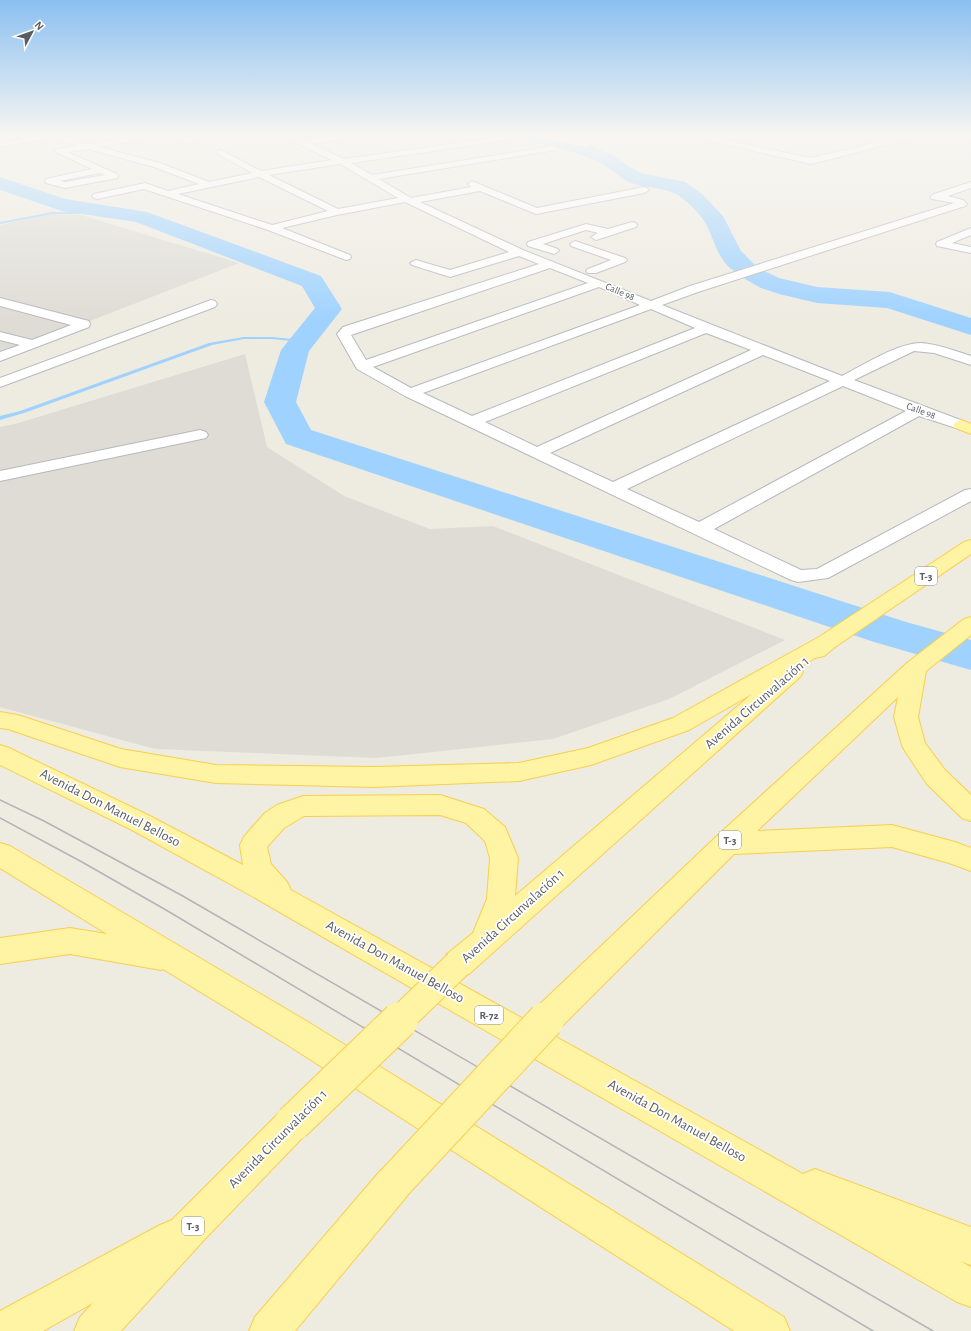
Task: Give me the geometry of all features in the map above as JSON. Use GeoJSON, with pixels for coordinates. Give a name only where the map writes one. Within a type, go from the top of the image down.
{"type":"FeatureCollection","features":[{"type":"Feature","properties":{"kind":"main road","name":"Avenida Circunvalación 1"},"geometry":{"type":"LineString","coordinates":[[94,1331],[190,1228],[293,1123],[458,964],[827,642],[971,546]]}},
{"type":"Feature","properties":{"kind":"main road","name":"T-3"},"geometry":{"type":"LineString","coordinates":[[275,1325],[394,1184],[550,1016],[727,843],[915,668],[963,630]]}},
{"type":"Feature","properties":{"kind":"main road"},"geometry":{"type":"LineString","coordinates":[[0,720],[10,721],[120,758],[216,774],[374,777],[519,772],[591,756],[681,724],[827,642]]}},
{"type":"Feature","properties":{"kind":"main road"},"geometry":{"type":"LineString","coordinates":[[915,668],[906,717],[914,745],[936,777],[971,812]]}},
{"type":"Feature","properties":{"kind":"main road","name":"Avenida Don Manuel Belloso"},"geometry":{"type":"LineString","coordinates":[[0,754],[140,822],[288,902],[971,1288]]}},
{"type":"Feature","properties":{"kind":"main road"},"geometry":{"type":"LineString","coordinates":[[288,902],[258,869],[253,845],[273,820],[283,814],[303,806],[440,805],[475,816],[496,835],[504,858],[501,899],[484,941]]}},
{"type":"Feature","properties":{"kind":"main road"},"geometry":{"type":"LineString","coordinates":[[727,843],[892,836],[955,853],[971,860]]}},
{"type":"Feature","properties":{"kind":"main road"},"geometry":{"type":"LineString","coordinates":[[0,854],[296,1033],[770,1331]]}},
{"type":"Feature","properties":{"kind":"main road"},"geometry":{"type":"LineString","coordinates":[[0,951],[70,941],[172,958]]}},
{"type":"Feature","properties":{"kind":"main road"},"geometry":{"type":"LineString","coordinates":[[747,1161],[971,1246]]}},
{"type":"Feature","properties":{"kind":"main road"},"geometry":{"type":"LineString","coordinates":[[2,1331],[190,1228]]}},
{"type":"Feature","properties":{"kind":"street"},"geometry":{"type":"LineString","coordinates":[[183,198],[272,228],[346,257]]}},
{"type":"Feature","properties":{"kind":"street"},"geometry":{"type":"LineString","coordinates":[[309,198],[337,212]]}},
{"type":"Feature","properties":{"kind":"street"},"geometry":{"type":"LineString","coordinates":[[272,228],[337,212],[413,198]]}},
{"type":"Feature","properties":{"kind":"street"},"geometry":{"type":"LineString","coordinates":[[505,198],[536,211],[602,198]]}},
{"type":"Feature","properties":{"kind":"street"},"geometry":{"type":"LineString","coordinates":[[923,201],[931,198]]}},
{"type":"Feature","properties":{"kind":"street"},"geometry":{"type":"LineString","coordinates":[[410,393],[650,304],[766,265],[962,204],[960,202],[945,198]]}},
{"type":"Feature","properties":{"kind":"street","name":"Calle 98"},"geometry":{"type":"LineString","coordinates":[[406,199],[534,258],[565,249],[599,283],[706,328],[918,410],[968,427]]}},
{"type":"Feature","properties":{"kind":"street"},"geometry":{"type":"LineString","coordinates":[[632,225],[348,330],[344,334],[362,366],[410,393],[798,576],[820,574],[971,494]]}},
{"type":"Feature","properties":{"kind":"street"},"geometry":{"type":"LineString","coordinates":[[861,226],[877,231]]}},
{"type":"Feature","properties":{"kind":"street"},"geometry":{"type":"LineString","coordinates":[[592,271],[621,260],[595,250],[565,249],[532,244],[587,227],[610,233]]}},
{"type":"Feature","properties":{"kind":"street"},"geometry":{"type":"LineString","coordinates":[[971,231],[941,244],[971,250]]}},
{"type":"Feature","properties":{"kind":"street"},"geometry":{"type":"LineString","coordinates":[[562,234],[565,249]]}},
{"type":"Feature","properties":{"kind":"street"},"geometry":{"type":"LineString","coordinates":[[575,257],[595,250]]}},
{"type":"Feature","properties":{"kind":"street"},"geometry":{"type":"LineString","coordinates":[[416,263],[450,274],[519,252]]}},
{"type":"Feature","properties":{"kind":"street"},"geometry":{"type":"LineString","coordinates":[[362,366],[599,283]]}},
{"type":"Feature","properties":{"kind":"street"},"geometry":{"type":"LineString","coordinates":[[0,302],[84,324],[0,357]]}},
{"type":"Feature","properties":{"kind":"street"},"geometry":{"type":"LineString","coordinates":[[0,383],[212,304]]}},
{"type":"Feature","properties":{"kind":"street"},"geometry":{"type":"LineString","coordinates":[[472,422],[706,328]]}},
{"type":"Feature","properties":{"kind":"street"},"geometry":{"type":"LineString","coordinates":[[0,336],[34,344]]}},
{"type":"Feature","properties":{"kind":"street"},"geometry":{"type":"LineString","coordinates":[[613,489],[912,347],[928,348],[971,361]]}},
{"type":"Feature","properties":{"kind":"street"},"geometry":{"type":"LineString","coordinates":[[536,453],[763,350]]}},
{"type":"Feature","properties":{"kind":"street"},"geometry":{"type":"LineString","coordinates":[[699,530],[918,410]]}},
{"type":"Feature","properties":{"kind":"street"},"geometry":{"type":"LineString","coordinates":[[0,476],[200,435]]}},
{"type":"Feature","properties":{"kind":"shaded area"},"geometry":{"type":"Polygon","coordinates":[[[50,214],[81,215],[239,263],[0,356],[0,225],[50,214]]]}},
{"type":"Feature","properties":{"kind":"shaded area"},"geometry":{"type":"Polygon","coordinates":[[[245,354],[267,447],[344,496],[430,529],[493,526],[785,640],[669,699],[553,739],[377,758],[155,749],[0,707],[0,427],[15,424],[245,354]]]}},
{"type":"Feature","properties":{"kind":"waterway"},"geometry":{"type":"LineString","coordinates":[[43,198],[62,205],[140,216],[312,281],[329,309],[295,350],[280,402],[298,437],[890,632],[971,655]]}},
{"type":"Feature","properties":{"kind":"waterway"},"geometry":{"type":"LineString","coordinates":[[695,198],[715,221],[731,255],[746,268]]}},
{"type":"Feature","properties":{"kind":"waterway"},"geometry":{"type":"LineString","coordinates":[[0,223],[52,213],[117,213]]}},
{"type":"Feature","properties":{"kind":"waterway"},"geometry":{"type":"LineString","coordinates":[[754,274],[770,283],[788,289],[817,295],[890,300],[971,327]]}},
{"type":"Feature","properties":{"kind":"waterway"},"geometry":{"type":"LineString","coordinates":[[0,418],[22,412],[211,344],[244,338],[272,338],[302,341]]}},
{"type":"Feature","properties":{"kind":"tram line"},"geometry":{"type":"LineString","coordinates":[[0,800],[44,821],[181,895],[933,1331]]}},
{"type":"Feature","properties":{"kind":"tram line"},"geometry":{"type":"LineString","coordinates":[[0,818],[82,862],[166,910],[873,1331]]}}]}
